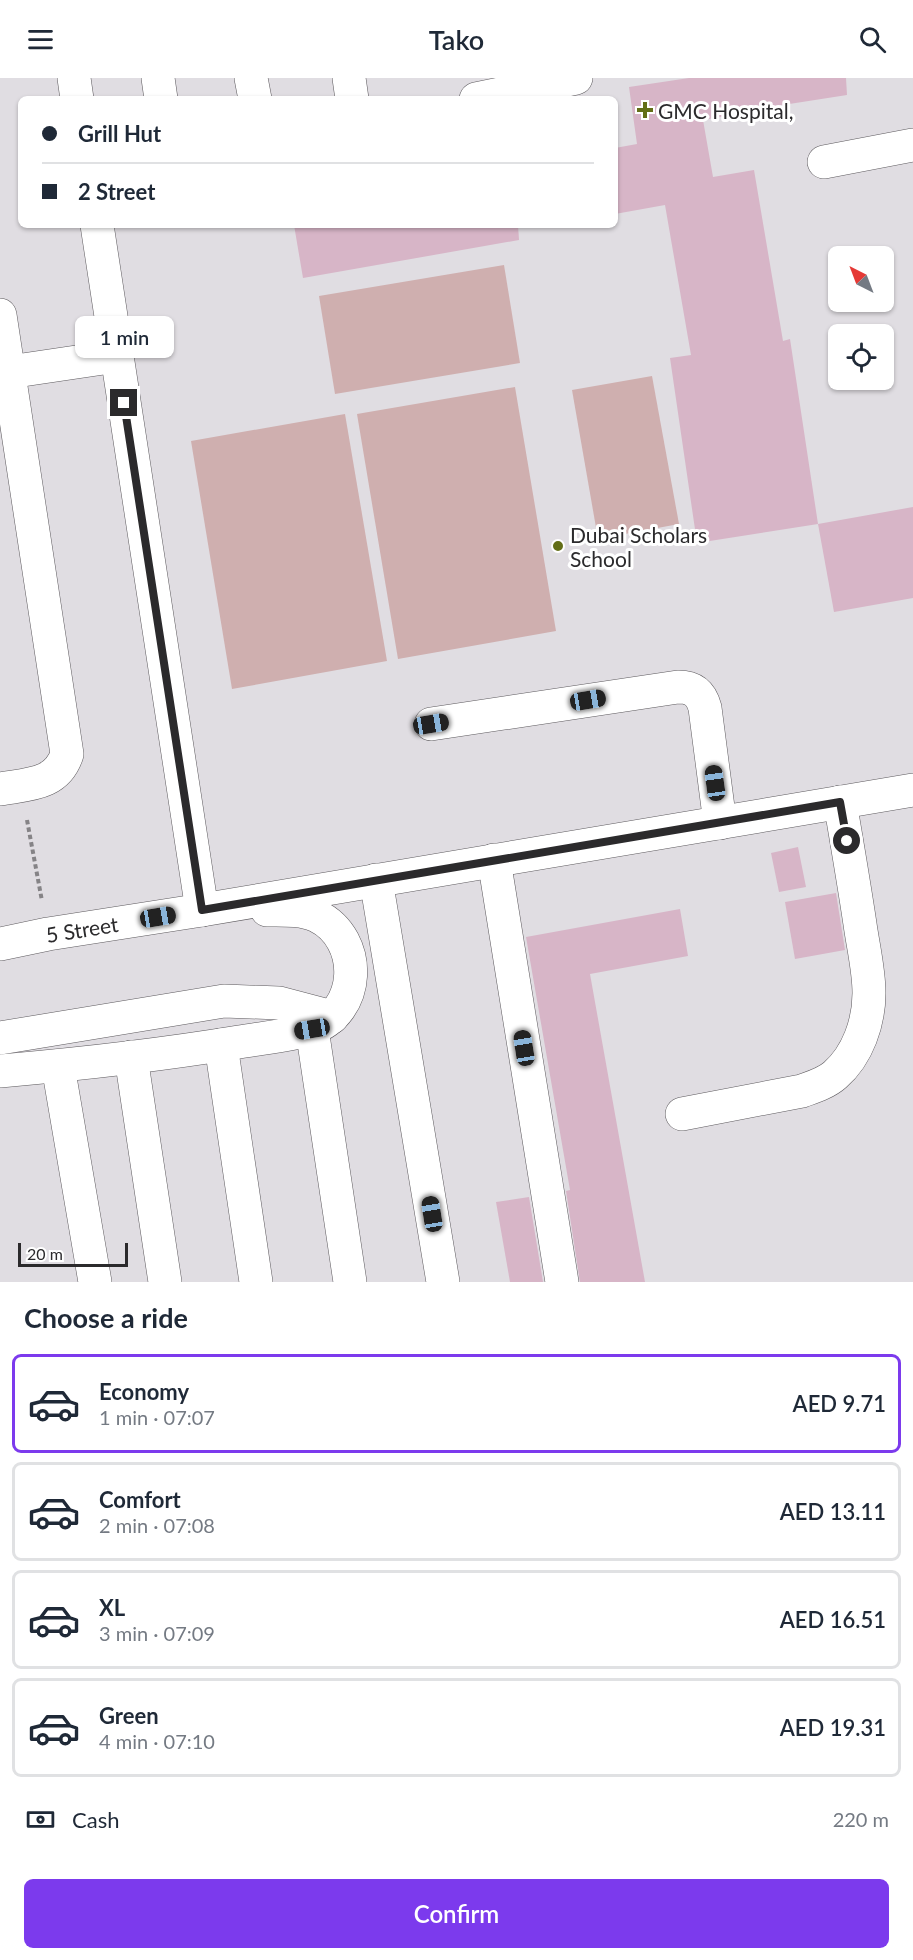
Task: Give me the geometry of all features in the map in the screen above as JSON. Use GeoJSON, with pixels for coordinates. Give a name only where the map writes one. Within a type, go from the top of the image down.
{"type":"FeatureCollection","features":[{"type":"Feature","properties":{"kind":"street"},"geometry":{"type":"LineString","coordinates":[[74,78],[77,96]]}},
{"type":"Feature","properties":{"kind":"street"},"geometry":{"type":"LineString","coordinates":[[158,78],[160,96]]}},
{"type":"Feature","properties":{"kind":"street"},"geometry":{"type":"LineString","coordinates":[[251,78],[254,96]]}},
{"type":"Feature","properties":{"kind":"street"},"geometry":{"type":"LineString","coordinates":[[349,78],[352,96]]}},
{"type":"Feature","properties":{"kind":"street"},"geometry":{"type":"LineString","coordinates":[[490,96],[576,78]]}},
{"type":"Feature","properties":{"kind":"street"},"geometry":{"type":"LineString","coordinates":[[824,162],[913,145]]}},
{"type":"Feature","properties":{"kind":"street"},"geometry":{"type":"LineString","coordinates":[[0,1071],[58,1066],[221,1045],[322,1023],[347,997],[352,974],[349,950],[335,929],[316,916],[292,910],[202,910],[97,228]]}},
{"type":"Feature","properties":{"kind":"street"},"geometry":{"type":"LineString","coordinates":[[0,315],[67,754],[63,765],[55,775],[44,781],[10,787]]}},
{"type":"Feature","properties":{"kind":"street"},"geometry":{"type":"LineString","coordinates":[[9,372],[117,356]]}},
{"type":"Feature","properties":{"kind":"street"},"geometry":{"type":"LineString","coordinates":[[431,724],[688,687],[702,698],[705,708],[720,822]]}},
{"type":"Feature","properties":{"kind":"street","name":"5 Street"},"geometry":{"type":"LineString","coordinates":[[20,938],[202,910],[913,790]]}},
{"type":"Feature","properties":{"kind":"street"},"geometry":{"type":"LineString","coordinates":[[682,1114],[802,1091],[820,1084],[835,1075],[858,1045],[864,1027],[869,991],[840,802]]}},
{"type":"Feature","properties":{"kind":"street"},"geometry":{"type":"LineString","coordinates":[[494,860],[562,1282]]}},
{"type":"Feature","properties":{"kind":"street"},"geometry":{"type":"LineString","coordinates":[[376,880],[443,1282]]}},
{"type":"Feature","properties":{"kind":"street"},"geometry":{"type":"LineString","coordinates":[[0,930],[20,938]]}},
{"type":"Feature","properties":{"kind":"street"},"geometry":{"type":"LineString","coordinates":[[0,1038],[224,1001],[279,1003],[322,1023]]}},
{"type":"Feature","properties":{"kind":"street"},"geometry":{"type":"LineString","coordinates":[[322,1023],[350,1282]]}},
{"type":"Feature","properties":{"kind":"street"},"geometry":{"type":"LineString","coordinates":[[221,1045],[256,1282]]}},
{"type":"Feature","properties":{"kind":"street"},"geometry":{"type":"LineString","coordinates":[[131,1057],[165,1282]]}},
{"type":"Feature","properties":{"kind":"street"},"geometry":{"type":"LineString","coordinates":[[58,1066],[95,1282]]}},
{"type":"Feature","properties":{"kind":"path"},"geometry":{"type":"LineString","coordinates":[[10,787],[20,938]]}},
{"type":"Feature","properties":{"kind":"shaded area"},"geometry":{"type":"Polygon","coordinates":[[[504,265],[520,363],[335,394],[319,296],[504,265]]]}},
{"type":"Feature","properties":{"kind":"shaded area"},"geometry":{"type":"Polygon","coordinates":[[[652,376],[679,524],[598,539],[572,390],[652,376]]]}},
{"type":"Feature","properties":{"kind":"shaded area"},"geometry":{"type":"Polygon","coordinates":[[[515,387],[556,631],[398,659],[357,414],[515,387]]]}},
{"type":"Feature","properties":{"kind":"shaded area"},"geometry":{"type":"Polygon","coordinates":[[[345,414],[387,661],[232,689],[191,441],[345,414]]]}},
{"type":"Feature","properties":{"kind":"building"},"geometry":{"type":"Polygon","coordinates":[[[689,78],[846,78],[847,95],[732,113],[732,115],[703,120],[713,177],[754,170],[783,341],[790,339],[818,524],[697,543],[670,358],[691,355],[665,205],[618,213],[618,147],[637,144],[629,87],[689,78]]]}},
{"type":"Feature","properties":{"kind":"building"},"geometry":{"type":"Polygon","coordinates":[[[295,228],[518,228],[519,240],[303,278],[295,228]]]}},
{"type":"Feature","properties":{"kind":"building"},"geometry":{"type":"Polygon","coordinates":[[[913,507],[913,598],[834,612],[818,524],[913,507]]]}},
{"type":"Feature","properties":{"kind":"building"},"geometry":{"type":"Polygon","coordinates":[[[798,847],[806,887],[779,892],[771,853],[798,847]]]}},
{"type":"Feature","properties":{"kind":"building"},"geometry":{"type":"Polygon","coordinates":[[[836,893],[845,950],[795,959],[785,902],[836,893]]]}},
{"type":"Feature","properties":{"kind":"building"},"geometry":{"type":"Polygon","coordinates":[[[680,909],[688,956],[590,974],[645,1282],[580,1282],[566,1191],[570,1190],[526,937],[680,909]]]}},
{"type":"Feature","properties":{"kind":"building"},"geometry":{"type":"Polygon","coordinates":[[[529,1197],[543,1282],[510,1282],[496,1202],[529,1197]]]}},
{"type":"Feature","properties":{"kind":"place","name":"GMC Hospital,"},"geometry":{"type":"Point","coordinates":[645,110]}},
{"type":"Feature","properties":{"kind":"place","name":"Dubai Scholars School"},"geometry":{"type":"Point","coordinates":[558,546]}},
{"type":"Feature","properties":{"kind":"route"},"geometry":{"type":"LineString","coordinates":[[124,403],[202,910],[840,802],[847,841]]}}]}
